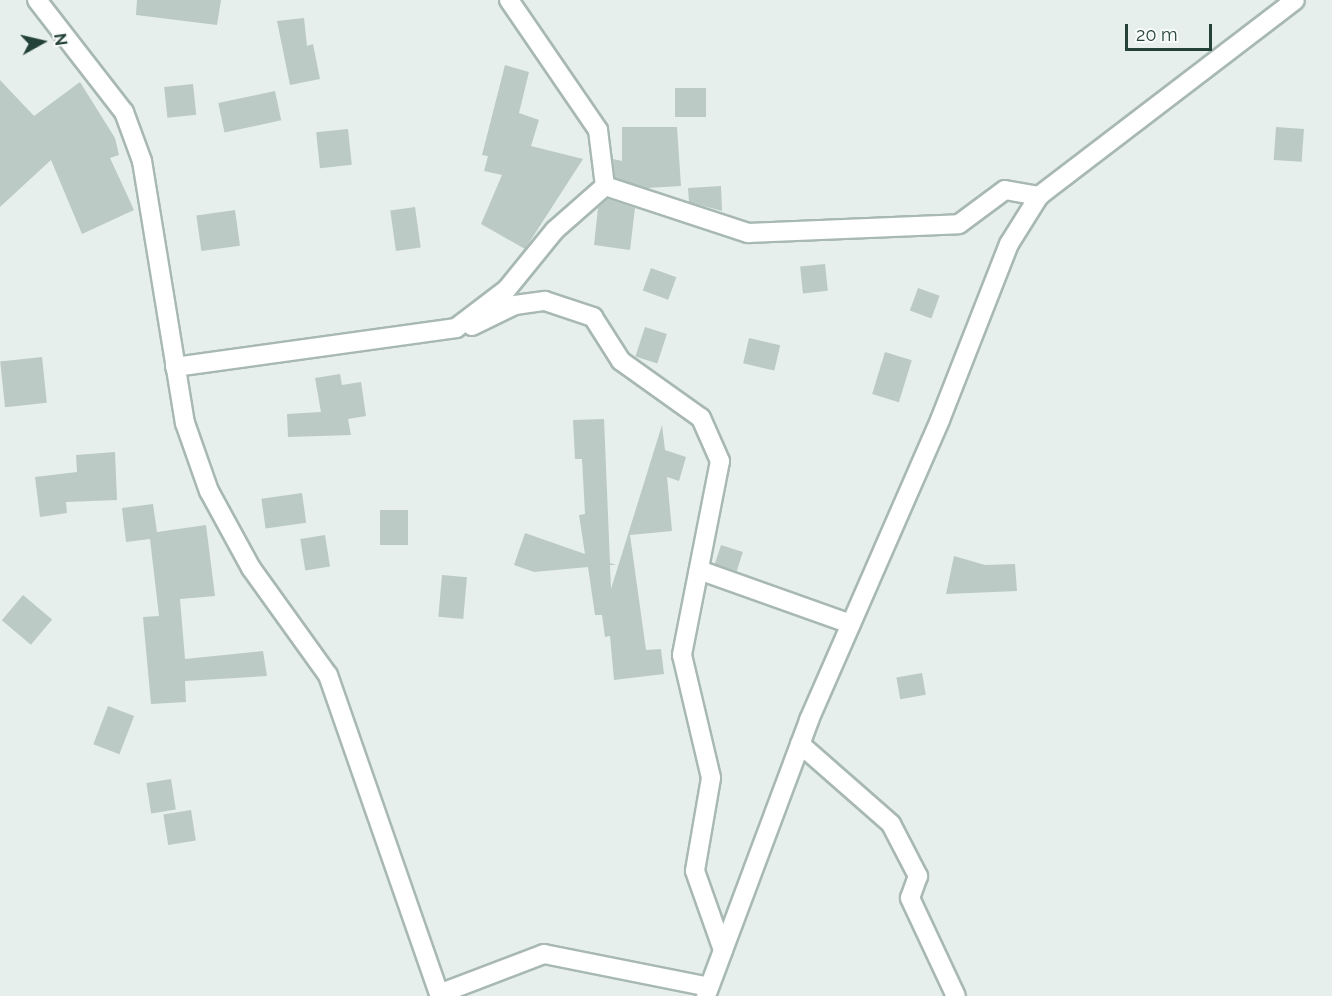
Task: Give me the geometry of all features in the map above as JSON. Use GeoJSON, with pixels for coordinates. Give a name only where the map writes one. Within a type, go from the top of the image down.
{"type":"FeatureCollection","features":[{"type":"Feature","properties":{"kind":"street"},"geometry":{"type":"LineString","coordinates":[[37,0],[124,112],[141,161],[185,423],[209,491],[251,568],[328,675],[439,995],[544,954],[708,991],[800,744],[1009,244],[1039,196],[1295,0]]}},
{"type":"Feature","properties":{"kind":"street"},"geometry":{"type":"LineString","coordinates":[[509,0],[598,130],[605,186]]}},
{"type":"Feature","properties":{"kind":"street"},"geometry":{"type":"LineString","coordinates":[[456,328],[507,289],[555,230],[605,186]]}},
{"type":"Feature","properties":{"kind":"street"},"geometry":{"type":"LineString","coordinates":[[605,186],[748,233],[959,224],[1005,190],[1039,196]]}},
{"type":"Feature","properties":{"kind":"street"},"geometry":{"type":"LineString","coordinates":[[175,367],[456,328],[515,305],[545,301],[593,317],[621,361],[701,418],[720,461],[682,655],[711,778],[694,871],[723,950]]}},
{"type":"Feature","properties":{"kind":"street"},"geometry":{"type":"LineString","coordinates":[[699,570],[851,624]]}},
{"type":"Feature","properties":{"kind":"street"},"geometry":{"type":"LineString","coordinates":[[800,744],[891,824],[918,876],[910,898],[956,996]]}},
{"type":"Feature","properties":{"kind":"building"},"geometry":{"type":"Polygon","coordinates":[[[137,0],[221,0],[217,25],[136,15],[137,0]]]}},
{"type":"Feature","properties":{"kind":"building"},"geometry":{"type":"Polygon","coordinates":[[[304,18],[307,46],[313,44],[320,79],[290,85],[277,21],[304,18]]]}},
{"type":"Feature","properties":{"kind":"building"},"geometry":{"type":"Polygon","coordinates":[[[505,65],[529,72],[519,113],[539,120],[531,146],[583,159],[525,249],[481,224],[502,175],[484,171],[488,156],[482,155],[505,65]]]}},
{"type":"Feature","properties":{"kind":"building"},"geometry":{"type":"Polygon","coordinates":[[[0,80],[34,116],[80,82],[115,138],[119,155],[110,158],[134,210],[82,234],[51,160],[0,207],[0,80]]]}},
{"type":"Feature","properties":{"kind":"building"},"geometry":{"type":"Polygon","coordinates":[[[193,84],[196,115],[167,118],[164,87],[193,84]]]}},
{"type":"Feature","properties":{"kind":"building"},"geometry":{"type":"Polygon","coordinates":[[[675,88],[706,88],[706,117],[675,117],[675,88]]]}},
{"type":"Feature","properties":{"kind":"building"},"geometry":{"type":"Polygon","coordinates":[[[275,91],[281,120],[225,132],[218,103],[275,91]]]}},
{"type":"Feature","properties":{"kind":"building"},"geometry":{"type":"Polygon","coordinates":[[[622,127],[677,127],[681,186],[647,188],[615,178],[613,159],[622,161],[622,127]]]}},
{"type":"Feature","properties":{"kind":"building"},"geometry":{"type":"Polygon","coordinates":[[[1276,127],[1304,129],[1302,162],[1274,160],[1276,127]]]}},
{"type":"Feature","properties":{"kind":"building"},"geometry":{"type":"Polygon","coordinates":[[[348,129],[352,165],[320,168],[316,132],[348,129]]]}},
{"type":"Feature","properties":{"kind":"building"},"geometry":{"type":"Polygon","coordinates":[[[721,186],[722,211],[689,202],[688,188],[721,186]]]}},
{"type":"Feature","properties":{"kind":"building"},"geometry":{"type":"Polygon","coordinates":[[[608,199],[635,208],[630,250],[594,245],[598,208],[608,199]]]}},
{"type":"Feature","properties":{"kind":"building"},"geometry":{"type":"Polygon","coordinates":[[[415,207],[421,248],[396,251],[390,210],[415,207]]]}},
{"type":"Feature","properties":{"kind":"building"},"geometry":{"type":"Polygon","coordinates":[[[235,210],[240,246],[201,251],[196,215],[235,210]]]}},
{"type":"Feature","properties":{"kind":"building"},"geometry":{"type":"Polygon","coordinates":[[[825,264],[828,291],[803,293],[800,267],[825,264]]]}},
{"type":"Feature","properties":{"kind":"building"},"geometry":{"type":"Polygon","coordinates":[[[651,268],[676,277],[668,300],[643,291],[651,268]]]}},
{"type":"Feature","properties":{"kind":"building"},"geometry":{"type":"Polygon","coordinates":[[[918,288],[940,296],[931,318],[910,311],[918,288]]]}},
{"type":"Feature","properties":{"kind":"building"},"geometry":{"type":"Polygon","coordinates":[[[645,327],[667,334],[657,364],[635,356],[645,327]]]}},
{"type":"Feature","properties":{"kind":"building"},"geometry":{"type":"Polygon","coordinates":[[[749,338],[780,345],[774,371],[743,363],[749,338]]]}},
{"type":"Feature","properties":{"kind":"building"},"geometry":{"type":"Polygon","coordinates":[[[885,352],[912,360],[899,402],[872,394],[885,352]]]}},
{"type":"Feature","properties":{"kind":"building"},"geometry":{"type":"Polygon","coordinates":[[[42,357],[47,403],[5,407],[0,361],[42,357]]]}},
{"type":"Feature","properties":{"kind":"building"},"geometry":{"type":"Polygon","coordinates":[[[340,374],[342,385],[361,382],[366,416],[348,419],[351,435],[288,437],[287,414],[321,412],[315,378],[340,374]]]}},
{"type":"Feature","properties":{"kind":"building"},"geometry":{"type":"Polygon","coordinates":[[[604,419],[610,563],[616,565],[610,565],[611,589],[662,425],[665,450],[686,457],[679,481],[667,477],[672,531],[630,535],[646,650],[661,649],[664,674],[614,680],[610,636],[605,637],[602,615],[595,615],[588,567],[534,572],[514,565],[525,533],[585,554],[579,515],[585,514],[582,459],[575,459],[573,420],[604,419]]]}},
{"type":"Feature","properties":{"kind":"building"},"geometry":{"type":"Polygon","coordinates":[[[115,452],[117,500],[66,502],[67,513],[40,517],[35,477],[77,472],[76,455],[115,452]]]}},
{"type":"Feature","properties":{"kind":"building"},"geometry":{"type":"Polygon","coordinates":[[[302,493],[306,523],[266,528],[261,499],[302,493]]]}},
{"type":"Feature","properties":{"kind":"building"},"geometry":{"type":"Polygon","coordinates":[[[153,504],[157,532],[206,525],[215,596],[180,599],[185,659],[263,651],[267,676],[185,681],[186,702],[151,704],[143,617],[159,616],[150,539],[126,542],[122,508],[153,504]]]}},
{"type":"Feature","properties":{"kind":"building"},"geometry":{"type":"Polygon","coordinates":[[[380,510],[408,510],[408,545],[380,545],[380,510]]]}},
{"type":"Feature","properties":{"kind":"building"},"geometry":{"type":"Polygon","coordinates":[[[325,535],[330,567],[305,571],[300,539],[325,535]]]}},
{"type":"Feature","properties":{"kind":"building"},"geometry":{"type":"Polygon","coordinates":[[[721,545],[743,552],[737,571],[715,564],[721,545]]]}},
{"type":"Feature","properties":{"kind":"building"},"geometry":{"type":"Polygon","coordinates":[[[954,556],[985,565],[1015,564],[1017,591],[946,594],[954,556]]]}},
{"type":"Feature","properties":{"kind":"building"},"geometry":{"type":"Polygon","coordinates":[[[442,575],[467,577],[463,619],[438,617],[442,575]]]}},
{"type":"Feature","properties":{"kind":"building"},"geometry":{"type":"Polygon","coordinates":[[[23,595],[52,619],[31,645],[2,620],[23,595]]]}},
{"type":"Feature","properties":{"kind":"building"},"geometry":{"type":"Polygon","coordinates":[[[922,673],[926,695],[900,699],[896,678],[922,673]]]}},
{"type":"Feature","properties":{"kind":"building"},"geometry":{"type":"Polygon","coordinates":[[[108,706],[134,716],[119,754],[93,744],[108,706]]]}},
{"type":"Feature","properties":{"kind":"building"},"geometry":{"type":"Polygon","coordinates":[[[171,779],[176,810],[151,814],[146,783],[171,779]]]}},
{"type":"Feature","properties":{"kind":"building"},"geometry":{"type":"Polygon","coordinates":[[[191,810],[196,841],[168,845],[163,814],[191,810]]]}}]}
